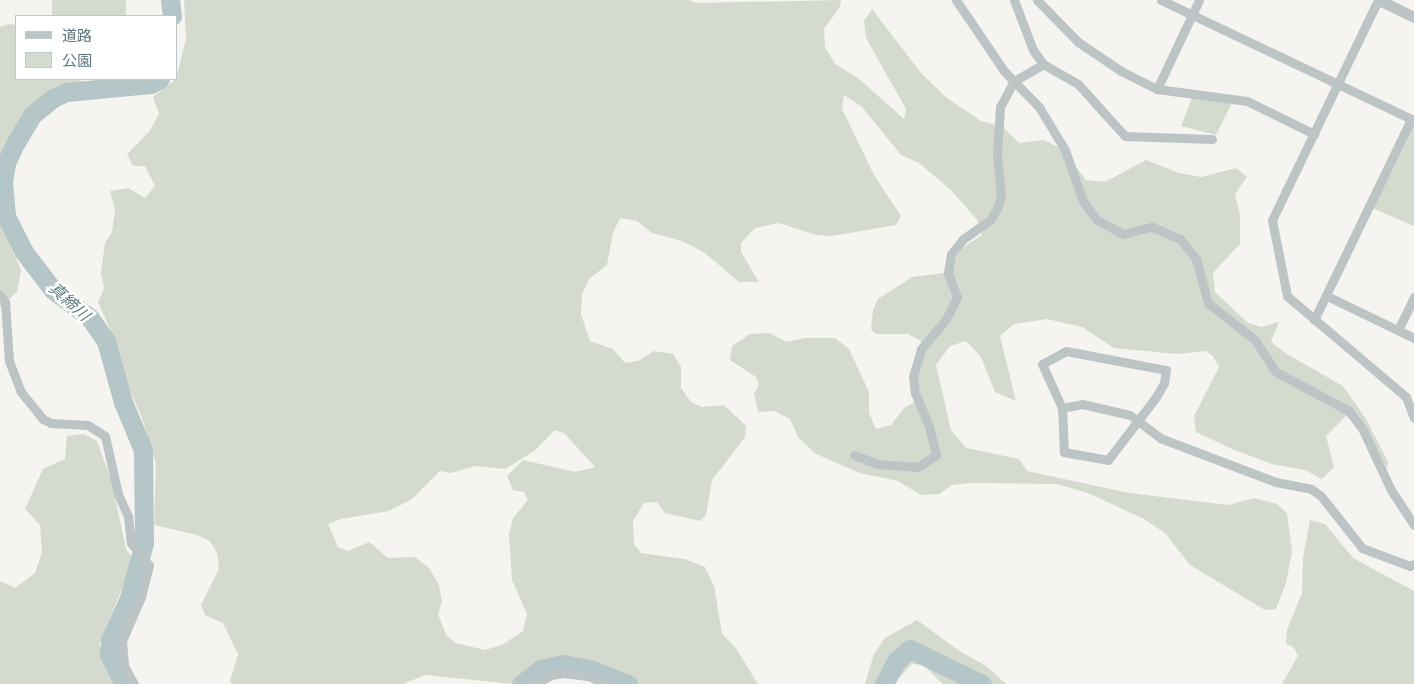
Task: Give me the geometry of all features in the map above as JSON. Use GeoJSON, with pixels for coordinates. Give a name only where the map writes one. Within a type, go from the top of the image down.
{"type":"FeatureCollection","features":[{"type":"Feature","properties":{"kind":"street"},"geometry":{"type":"LineString","coordinates":[[956,0],[1014,81],[1039,107],[1065,150],[1083,201],[1097,220],[1123,234],[1152,227],[1180,239],[1196,259],[1208,303],[1254,340],[1276,372],[1349,410],[1362,428],[1391,490],[1414,525]]}},
{"type":"Feature","properties":{"kind":"street"},"geometry":{"type":"LineString","coordinates":[[1014,0],[1033,50],[1043,64],[1078,84],[1125,136],[1212,139]]}},
{"type":"Feature","properties":{"kind":"street"},"geometry":{"type":"LineString","coordinates":[[1037,0],[1078,42],[1122,71],[1157,89],[1246,101],[1314,134]]}},
{"type":"Feature","properties":{"kind":"street"},"geometry":{"type":"LineString","coordinates":[[1161,0],[1412,120],[1314,320]]}},
{"type":"Feature","properties":{"kind":"street"},"geometry":{"type":"LineString","coordinates":[[1157,89],[1199,0]]}},
{"type":"Feature","properties":{"kind":"street"},"geometry":{"type":"LineString","coordinates":[[1414,17],[1378,0],[1272,220],[1287,296],[1406,397],[1414,418]]}},
{"type":"Feature","properties":{"kind":"street"},"geometry":{"type":"LineString","coordinates":[[854,455],[878,464],[918,467],[936,455],[929,426],[915,393],[914,377],[921,349],[946,319],[957,297],[948,272],[950,254],[963,240],[990,220],[997,209],[1001,195],[997,154],[1000,107],[1014,81],[1043,64]]}},
{"type":"Feature","properties":{"kind":"street"},"geometry":{"type":"LineString","coordinates":[[0,295],[5,302],[6,342],[15,382],[43,419],[65,425],[88,425],[105,436],[118,494],[128,516],[131,543],[136,552],[149,565],[141,597],[126,628],[121,651],[134,684]]}},
{"type":"Feature","properties":{"kind":"street"},"geometry":{"type":"LineString","coordinates":[[1327,296],[1414,338]]}},
{"type":"Feature","properties":{"kind":"street"},"geometry":{"type":"LineString","coordinates":[[1398,330],[1414,297]]}},
{"type":"Feature","properties":{"kind":"street"},"geometry":{"type":"LineString","coordinates":[[1066,351],[1166,370],[1164,384],[1137,420],[1108,460],[1064,452],[1062,408],[1042,364],[1066,351]]}},
{"type":"Feature","properties":{"kind":"street"},"geometry":{"type":"LineString","coordinates":[[1062,408],[1082,404],[1130,415],[1160,438],[1177,445],[1276,482],[1311,489],[1321,496],[1362,548],[1410,566],[1414,564]]}},
{"type":"Feature","properties":{"kind":"street"},"geometry":{"type":"LineString","coordinates":[[535,684],[551,675],[563,673],[588,676],[606,684]]}},
{"type":"Feature","properties":{"kind":"green space"},"geometry":{"type":"Polygon","coordinates":[[[52,0],[126,0],[126,15],[52,15],[52,0]]]}},
{"type":"Feature","properties":{"kind":"green space"},"geometry":{"type":"Polygon","coordinates":[[[184,0],[689,0],[696,3],[841,0],[840,7],[824,29],[825,47],[835,64],[858,78],[904,119],[906,109],[866,38],[864,21],[872,9],[921,73],[947,98],[981,121],[1003,127],[1019,143],[1044,140],[1062,149],[1086,180],[1105,182],[1146,160],[1179,173],[1201,177],[1236,168],[1247,177],[1235,194],[1240,215],[1240,244],[1213,273],[1215,292],[1248,323],[1261,327],[1279,322],[1271,342],[1287,354],[1343,386],[1366,419],[1388,462],[1387,469],[1361,420],[1346,416],[1326,436],[1334,467],[1322,479],[1305,470],[1272,464],[1232,449],[1196,432],[1194,416],[1219,367],[1213,356],[1205,351],[1177,354],[1114,348],[1082,327],[1047,319],[1014,324],[1000,336],[1016,401],[995,392],[981,357],[966,341],[950,346],[936,365],[951,430],[966,448],[1019,459],[1027,471],[1129,493],[1228,505],[1254,498],[1277,504],[1287,513],[1292,551],[1286,583],[1276,609],[1265,610],[1190,565],[1165,533],[1144,519],[1088,493],[1057,484],[970,483],[952,485],[939,494],[921,495],[898,481],[860,473],[816,454],[798,437],[790,419],[774,411],[758,412],[754,393],[759,386],[756,377],[730,360],[732,346],[750,334],[770,333],[786,342],[805,338],[835,338],[849,349],[869,392],[869,413],[876,429],[891,425],[904,408],[920,399],[917,371],[924,354],[921,341],[908,334],[876,334],[871,329],[873,310],[878,299],[912,277],[952,272],[953,261],[962,248],[982,235],[977,220],[952,191],[919,163],[901,155],[862,107],[844,95],[842,109],[874,175],[901,216],[896,225],[832,236],[816,235],[779,223],[755,228],[741,243],[741,252],[759,282],[739,282],[705,253],[682,241],[652,233],[637,221],[620,218],[613,233],[607,265],[589,279],[582,294],[581,314],[590,341],[613,349],[625,363],[638,361],[654,351],[673,354],[681,367],[681,388],[691,402],[702,407],[724,405],[746,426],[745,437],[712,480],[706,515],[700,521],[665,513],[657,502],[644,503],[633,521],[634,544],[641,553],[685,559],[705,567],[714,586],[722,634],[735,647],[758,684],[619,684],[593,666],[556,659],[537,665],[513,684],[425,675],[403,684],[232,684],[230,681],[238,654],[223,623],[205,615],[201,605],[219,569],[217,553],[210,541],[197,535],[154,525],[156,464],[142,418],[126,381],[114,338],[98,302],[104,289],[101,273],[105,243],[112,232],[115,210],[110,191],[128,188],[145,198],[155,186],[145,166],[133,166],[127,154],[149,132],[159,114],[153,97],[175,80],[178,80],[178,71],[186,39],[184,0]],[[555,430],[534,451],[505,469],[476,466],[451,473],[440,471],[412,499],[389,511],[341,519],[328,524],[338,547],[348,551],[369,542],[388,558],[415,557],[429,568],[439,585],[442,602],[438,614],[446,635],[455,643],[485,650],[502,645],[523,631],[527,614],[512,580],[509,535],[513,518],[528,500],[524,492],[513,490],[507,476],[523,460],[575,472],[595,467],[564,433],[555,430]]]}},
{"type":"Feature","properties":{"kind":"green space"},"geometry":{"type":"Polygon","coordinates":[[[9,24],[15,25],[15,80],[82,80],[47,94],[29,108],[11,138],[0,169],[0,27],[9,24]]]}},
{"type":"Feature","properties":{"kind":"green space"},"geometry":{"type":"Polygon","coordinates":[[[1192,98],[1232,103],[1216,135],[1181,126],[1192,98]]]}},
{"type":"Feature","properties":{"kind":"green space"},"geometry":{"type":"Polygon","coordinates":[[[1414,124],[1414,226],[1372,208],[1414,124]]]}},
{"type":"Feature","properties":{"kind":"green space"},"geometry":{"type":"Polygon","coordinates":[[[0,222],[21,270],[17,292],[0,307],[0,222]]]}},
{"type":"Feature","properties":{"kind":"green space"},"geometry":{"type":"Polygon","coordinates":[[[84,434],[97,441],[112,483],[126,549],[134,560],[99,644],[116,684],[0,684],[0,581],[15,588],[35,573],[42,552],[40,525],[25,509],[43,469],[65,459],[67,436],[84,434]]]}},
{"type":"Feature","properties":{"kind":"green space"},"geometry":{"type":"Polygon","coordinates":[[[1310,520],[1325,524],[1353,558],[1414,591],[1414,684],[1282,684],[1298,656],[1294,648],[1286,643],[1287,630],[1302,593],[1303,558],[1310,520]]]}},
{"type":"Feature","properties":{"kind":"green space"},"geometry":{"type":"Polygon","coordinates":[[[917,620],[958,650],[986,666],[1006,684],[943,684],[923,665],[912,664],[893,684],[865,684],[874,654],[885,638],[917,620]]]}},
{"type":"Feature","properties":{"kind":"waterway","name":"真締川"},"geometry":{"type":"LineString","coordinates":[[170,0],[172,15]]}},
{"type":"Feature","properties":{"kind":"waterway","name":"真締川"},"geometry":{"type":"LineString","coordinates":[[124,684],[109,654],[110,640],[129,598],[144,543],[143,450],[123,402],[106,341],[89,317],[53,290],[24,252],[6,216],[3,182],[6,163],[32,115],[53,98],[66,92],[151,84],[158,80]]}},
{"type":"Feature","properties":{"kind":"waterway","name":"真締川"},"geometry":{"type":"LineString","coordinates":[[884,684],[896,661],[910,649],[982,684]]}},
{"type":"Feature","properties":{"kind":"waterway","name":"真締川"},"geometry":{"type":"LineString","coordinates":[[521,684],[541,669],[562,664],[590,669],[628,684]]}}]}
